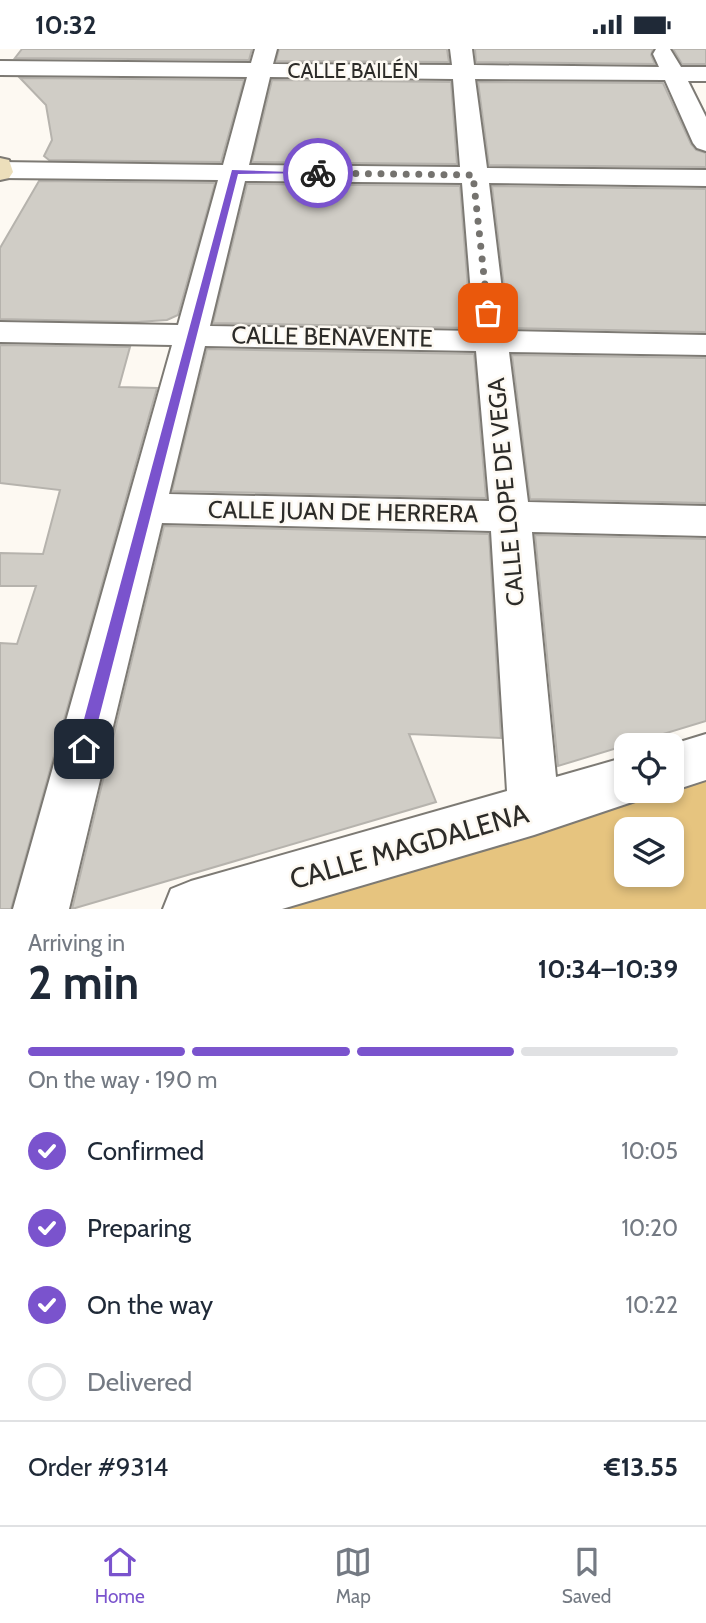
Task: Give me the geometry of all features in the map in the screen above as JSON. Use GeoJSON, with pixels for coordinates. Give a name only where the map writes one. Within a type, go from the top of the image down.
{"type":"FeatureCollection","features":[{"type":"Feature","properties":{"kind":"street"},"geometry":{"type":"LineString","coordinates":[[0,58],[12,49]]}},
{"type":"Feature","properties":{"kind":"street"},"geometry":{"type":"LineString","coordinates":[[662,49],[706,143]]}},
{"type":"Feature","properties":{"kind":"street","name":"CALLE BAILÉN"},"geometry":{"type":"LineString","coordinates":[[0,68],[105,59],[462,60],[706,74]]}},
{"type":"Feature","properties":{"kind":"street"},"geometry":{"type":"LineString","coordinates":[[41,909],[148,508],[263,59]]}},
{"type":"Feature","properties":{"kind":"street","name":"CALLE LOPE DE VEGA"},"geometry":{"type":"LineString","coordinates":[[462,60],[510,516],[534,810]]}},
{"type":"Feature","properties":{"kind":"street"},"geometry":{"type":"LineString","coordinates":[[0,169],[706,178]]}},
{"type":"Feature","properties":{"kind":"street","name":"CALLE BENAVENTE"},"geometry":{"type":"LineString","coordinates":[[0,332],[706,345]]}},
{"type":"Feature","properties":{"kind":"street","name":"CALLE JUAN DE HERRERA"},"geometry":{"type":"LineString","coordinates":[[148,508],[706,521]]}},
{"type":"Feature","properties":{"kind":"street"},"geometry":{"type":"LineString","coordinates":[[684,764],[706,757]]}},
{"type":"Feature","properties":{"kind":"street","name":"CALLE MAGDALENA"},"geometry":{"type":"LineString","coordinates":[[191,909],[614,785]]}},
{"type":"Feature","properties":{"kind":"shaded area"},"geometry":{"type":"Polygon","coordinates":[[[706,757],[706,909],[191,909],[614,785],[614,803],[684,803],[684,779],[706,757]]]}},
{"type":"Feature","properties":{"kind":"building"},"geometry":{"type":"Polygon","coordinates":[[[22,49],[252,49],[249,60],[15,58],[22,49]]]}},
{"type":"Feature","properties":{"kind":"building"},"geometry":{"type":"Polygon","coordinates":[[[279,49],[447,49],[449,62],[276,61],[279,49]]]}},
{"type":"Feature","properties":{"kind":"building"},"geometry":{"type":"Polygon","coordinates":[[[475,49],[653,49],[651,55],[655,64],[476,62],[475,49]]]}},
{"type":"Feature","properties":{"kind":"building"},"geometry":{"type":"Polygon","coordinates":[[[673,49],[706,49],[706,64],[682,64],[673,49]]]}},
{"type":"Feature","properties":{"kind":"building"},"geometry":{"type":"Polygon","coordinates":[[[20,78],[244,80],[221,162],[49,160],[44,156],[52,140],[46,105],[20,78]]]}},
{"type":"Feature","properties":{"kind":"building"},"geometry":{"type":"Polygon","coordinates":[[[272,80],[451,82],[457,164],[252,162],[272,80]]]}},
{"type":"Feature","properties":{"kind":"building"},"geometry":{"type":"Polygon","coordinates":[[[478,82],[663,83],[691,144],[696,150],[706,153],[706,167],[489,165],[478,82]]]}},
{"type":"Feature","properties":{"kind":"building"},"geometry":{"type":"Polygon","coordinates":[[[39,181],[215,183],[178,315],[167,320],[137,322],[0,319],[0,248],[39,181]]]}},
{"type":"Feature","properties":{"kind":"building"},"geometry":{"type":"Polygon","coordinates":[[[247,184],[460,186],[471,328],[213,323],[247,184]]]}},
{"type":"Feature","properties":{"kind":"building"},"geometry":{"type":"Polygon","coordinates":[[[492,186],[706,189],[706,332],[509,328],[492,186]]]}},
{"type":"Feature","properties":{"kind":"building"},"geometry":{"type":"Polygon","coordinates":[[[0,345],[130,347],[119,387],[157,388],[11,909],[0,909],[0,643],[17,644],[36,586],[0,586],[0,553],[43,554],[60,490],[0,483],[0,345]]]}},
{"type":"Feature","properties":{"kind":"building"},"geometry":{"type":"Polygon","coordinates":[[[207,349],[474,354],[486,498],[172,491],[207,349]]]}},
{"type":"Feature","properties":{"kind":"building"},"geometry":{"type":"Polygon","coordinates":[[[512,355],[706,358],[706,503],[530,499],[512,355]]]}},
{"type":"Feature","properties":{"kind":"building"},"geometry":{"type":"Polygon","coordinates":[[[164,526],[489,534],[501,738],[409,734],[436,802],[72,909],[164,526]]]}},
{"type":"Feature","properties":{"kind":"building"},"geometry":{"type":"Polygon","coordinates":[[[535,535],[706,539],[706,721],[667,733],[614,733],[614,749],[558,766],[535,535]]]}},
{"type":"Feature","properties":{"kind":"way so far"},"geometry":{"type":"LineString","coordinates":[[318,173],[473,175],[488,313]]}},
{"type":"Feature","properties":{"kind":"route"},"geometry":{"type":"LineString","coordinates":[[84,749],[235,172],[318,173]]}}]}
